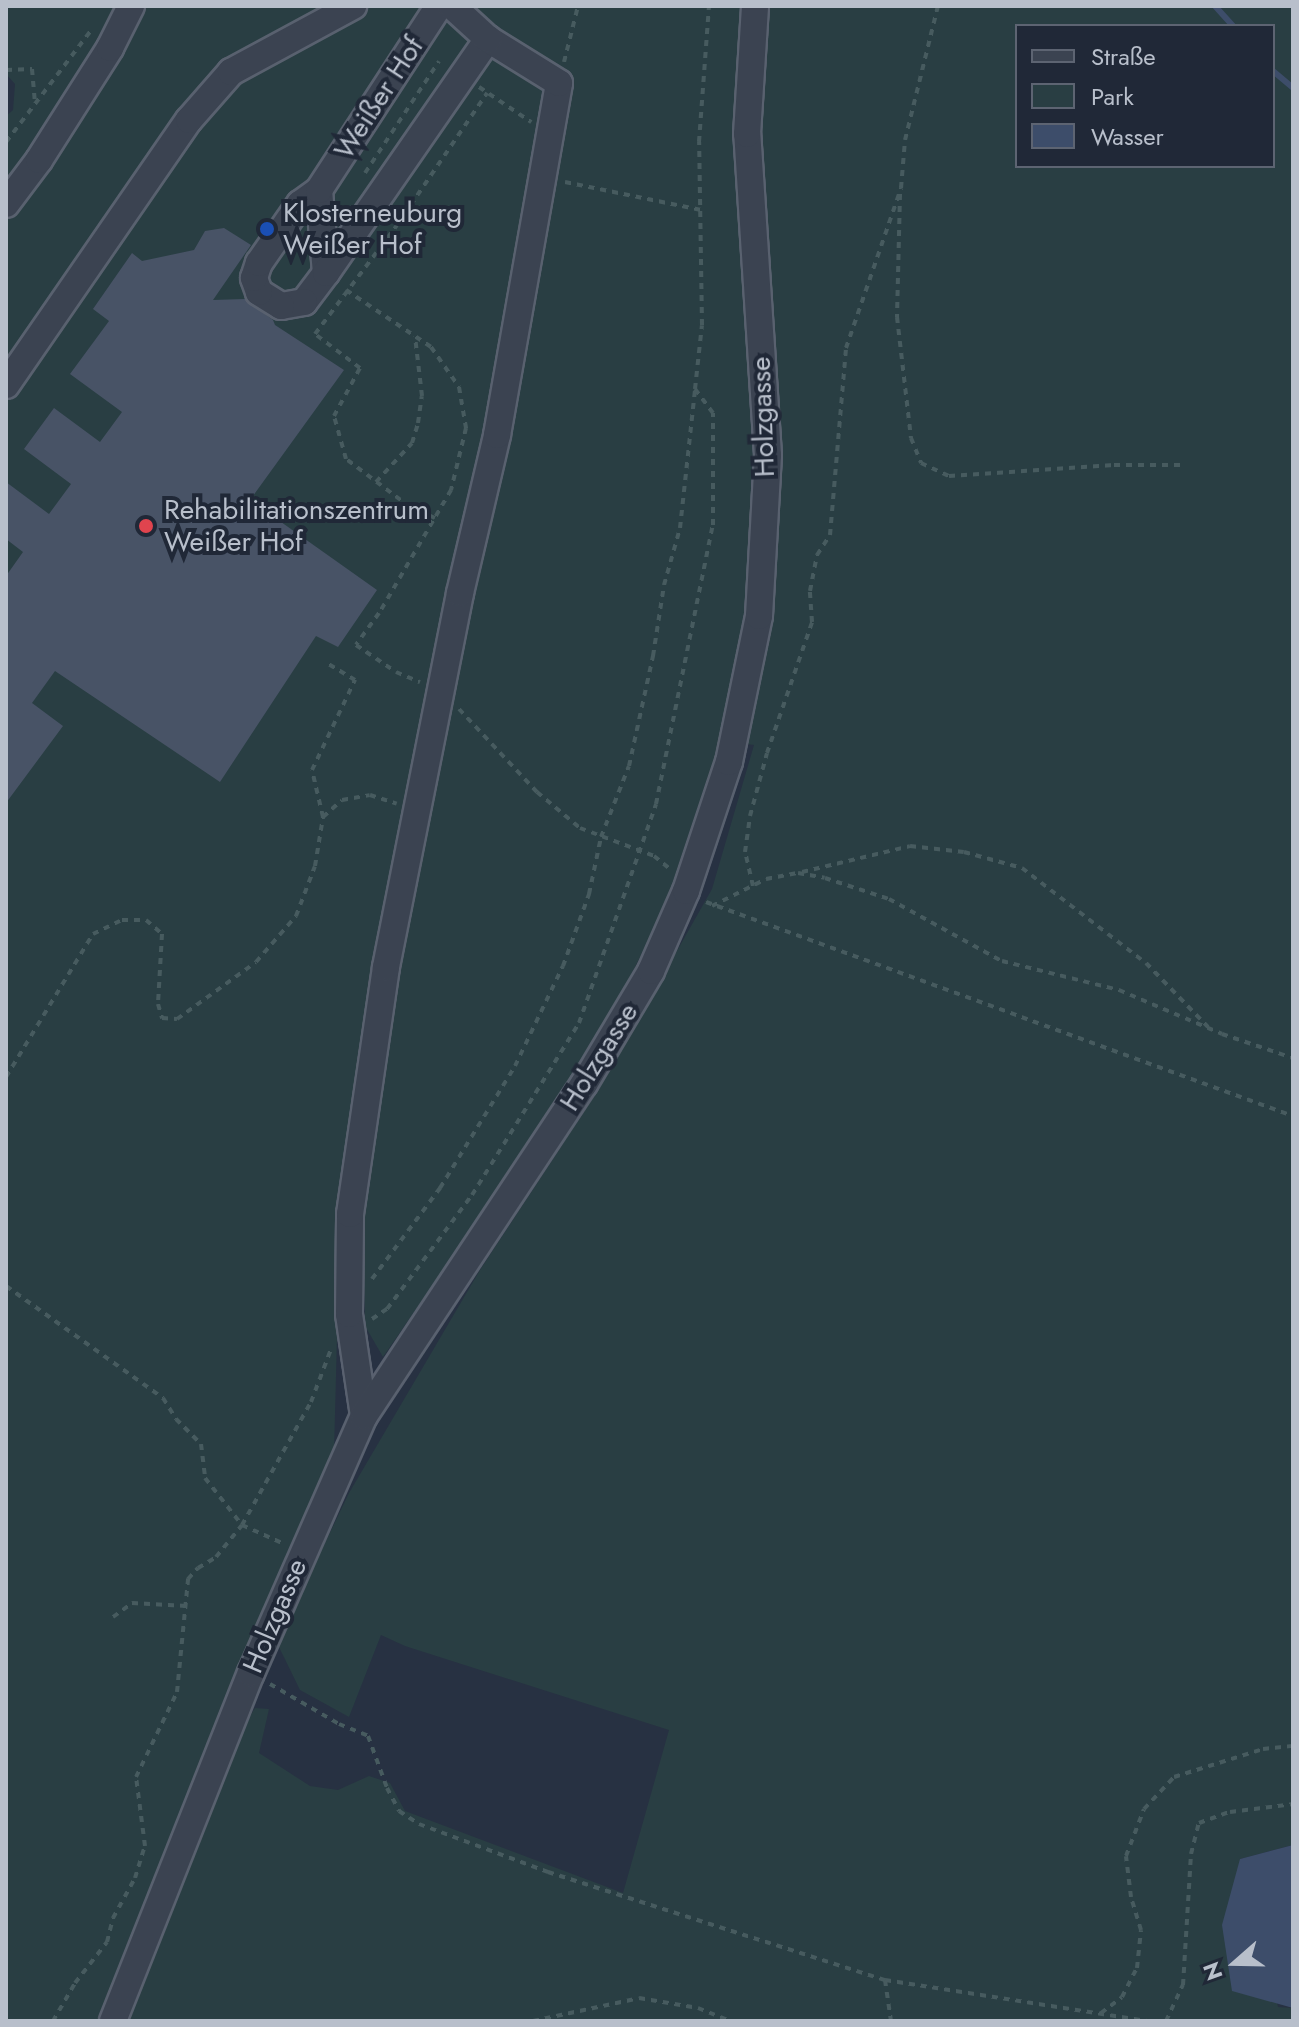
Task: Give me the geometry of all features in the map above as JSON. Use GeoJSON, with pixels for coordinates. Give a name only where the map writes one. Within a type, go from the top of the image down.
{"type":"FeatureCollection","features":[{"type":"Feature","properties":{"kind":"street"},"geometry":{"type":"LineString","coordinates":[[6,204],[94,73],[131,6]]}},
{"type":"Feature","properties":{"kind":"street"},"geometry":{"type":"LineString","coordinates":[[6,385],[189,120],[231,72],[353,6]]}},
{"type":"Feature","properties":{"kind":"street","name":"Weißer Hof"},"geometry":{"type":"LineString","coordinates":[[319,190],[336,281],[304,302],[292,307],[281,306],[259,292],[254,278],[259,263],[300,204],[319,190],[439,6]]}},
{"type":"Feature","properties":{"kind":"street"},"geometry":{"type":"LineString","coordinates":[[364,1416],[345,1330],[350,1214],[386,967],[441,690],[497,435],[559,83],[488,39],[452,6]]}},
{"type":"Feature","properties":{"kind":"street","name":"Holzgasse"},"geometry":{"type":"LineString","coordinates":[[113,2021],[251,1673],[364,1416],[591,1071],[651,971],[686,891],[729,762],[759,616],[768,455],[747,134],[755,6]]}},
{"type":"Feature","properties":{"kind":"street"},"geometry":{"type":"LineString","coordinates":[[336,281],[488,39]]}},
{"type":"Feature","properties":{"kind":"path"},"geometry":{"type":"LineString","coordinates":[[559,83],[578,6]]}},
{"type":"Feature","properties":{"kind":"path"},"geometry":{"type":"LineString","coordinates":[[53,2021],[75,1983],[107,1942],[113,1918],[145,1846],[136,1777],[177,1692],[188,1579],[198,1568],[216,1557],[242,1525],[311,1402],[345,1330],[399,1239],[440,1188],[515,1066],[563,966],[589,894],[601,837],[629,766],[653,656],[664,585],[680,528],[702,325],[699,142],[709,6]]}},
{"type":"Feature","properties":{"kind":"path"},"geometry":{"type":"LineString","coordinates":[[938,6],[905,140],[901,188],[897,317],[911,438],[921,463],[949,476],[1114,465],[1181,465]]}},
{"type":"Feature","properties":{"kind":"path"},"geometry":{"type":"LineString","coordinates":[[6,142],[95,25]]}},
{"type":"Feature","properties":{"kind":"path"},"geometry":{"type":"LineString","coordinates":[[6,70],[32,69],[36,103]]}},
{"type":"Feature","properties":{"kind":"path"},"geometry":{"type":"LineString","coordinates":[[435,518],[410,507],[346,459],[334,416],[360,368],[315,334],[336,281],[397,225],[487,93]]}},
{"type":"Feature","properties":{"kind":"path"},"geometry":{"type":"LineString","coordinates":[[543,177],[702,211]]}},
{"type":"Feature","properties":{"kind":"path"},"geometry":{"type":"LineString","coordinates":[[753,886],[745,852],[750,816],[767,753],[812,622],[810,591],[817,555],[830,535],[846,348],[901,188]]}},
{"type":"Feature","properties":{"kind":"path"},"geometry":{"type":"LineString","coordinates":[[336,281],[431,347],[459,387],[466,428],[451,490],[379,613],[356,645],[396,672],[441,690],[537,792],[580,828],[637,849],[670,869],[686,891]]}},
{"type":"Feature","properties":{"kind":"path"},"geometry":{"type":"LineString","coordinates":[[376,482],[412,443],[418,423],[422,396],[415,336]]}},
{"type":"Feature","properties":{"kind":"path"},"geometry":{"type":"LineString","coordinates":[[345,1330],[387,1309],[463,1208],[579,1023],[637,849],[656,804],[713,525],[713,413],[695,389]]}},
{"type":"Feature","properties":{"kind":"path"},"geometry":{"type":"LineString","coordinates":[[6,1077],[93,934],[122,920],[146,920],[162,934],[163,955],[158,982],[162,1018],[177,1019],[256,962],[296,916],[315,866],[323,817],[312,770],[355,680],[328,664]]}},
{"type":"Feature","properties":{"kind":"path"},"geometry":{"type":"LineString","coordinates":[[323,817],[342,800],[370,795],[419,811]]}},
{"type":"Feature","properties":{"kind":"path"},"geometry":{"type":"LineString","coordinates":[[1209,1028],[1146,963],[1084,912],[1022,868],[964,852],[910,846],[753,886],[712,906],[1293,1116]]}},
{"type":"Feature","properties":{"kind":"path"},"geometry":{"type":"LineString","coordinates":[[798,873],[825,878],[889,899],[1002,961],[1119,990],[1209,1028],[1293,1058]]}},
{"type":"Feature","properties":{"kind":"path"},"geometry":{"type":"LineString","coordinates":[[6,1286],[163,1398],[176,1419],[201,1444],[205,1478],[242,1525],[301,1554]]}},
{"type":"Feature","properties":{"kind":"path"},"geometry":{"type":"LineString","coordinates":[[113,1617],[132,1603],[187,1606]]}},
{"type":"Feature","properties":{"kind":"path"},"geometry":{"type":"LineString","coordinates":[[251,1673],[339,1724],[368,1736],[399,1811],[419,1824],[548,1872],[885,1980],[1147,2021]]}},
{"type":"Feature","properties":{"kind":"path"},"geometry":{"type":"LineString","coordinates":[[1099,2015],[1122,1997],[1137,1968],[1141,1930],[1131,1897],[1126,1856],[1144,1809],[1174,1777],[1263,1749],[1293,1746]]}},
{"type":"Feature","properties":{"kind":"path"},"geometry":{"type":"LineString","coordinates":[[1166,2021],[1183,1985],[1191,1854],[1199,1823],[1230,1812],[1293,1804]]}},
{"type":"Feature","properties":{"kind":"path"},"geometry":{"type":"LineString","coordinates":[[885,1980],[891,2021]]}},
{"type":"Feature","properties":{"kind":"path"},"geometry":{"type":"LineString","coordinates":[[533,2021],[639,1998],[698,2008],[731,2021]]}},
{"type":"Feature","properties":{"kind":"green space"},"geometry":{"type":"Polygon","coordinates":[[[6,6],[1293,6],[1293,1845],[1240,1859],[1278,2007],[1293,2008],[1293,2021],[6,2021],[6,116],[13,110],[15,84],[6,74],[6,6]],[[724,741],[688,864],[598,1039],[557,1105],[383,1357],[365,1326],[363,1187],[341,1183],[334,1453],[284,1562],[210,1752],[227,1755],[255,1708],[269,1709],[259,1753],[310,1786],[338,1790],[369,1776],[390,1783],[405,1811],[623,1893],[669,1730],[405,1646],[381,1635],[349,1717],[300,1690],[277,1643],[349,1493],[480,1270],[597,1092],[712,889],[754,745],[724,741]]]}},
{"type":"Feature","properties":{"kind":"water"},"geometry":{"type":"Polygon","coordinates":[[[1293,1845],[1293,2008],[1232,1991],[1222,1925],[1240,1859],[1293,1845]]]}},
{"type":"Feature","properties":{"kind":"building","name":"Rehabilitationszentrum Weißer Hof"},"geometry":{"type":"Polygon","coordinates":[[[224,228],[251,245],[213,300],[245,299],[273,320],[275,325],[344,370],[250,500],[377,590],[338,647],[316,636],[220,782],[55,671],[32,703],[63,726],[6,803],[6,576],[23,552],[6,539],[6,482],[49,514],[71,484],[24,449],[54,408],[100,442],[122,412],[70,374],[109,321],[93,309],[132,253],[142,261],[194,250],[205,231],[224,228]]]}},
{"type":"Feature","properties":{"kind":"waterway"},"geometry":{"type":"LineString","coordinates":[[1215,6],[1231,24]]}},
{"type":"Feature","properties":{"kind":"waterway"},"geometry":{"type":"LineString","coordinates":[[1275,73],[1293,88]]}},
{"type":"Feature","properties":{"kind":"place","name":"Klosterneuburg Weißer Hof"},"geometry":{"type":"Point","coordinates":[267,229]}},
{"type":"Feature","properties":{"kind":"place","name":"Rehabilitationszentrum Weißer Hof"},"geometry":{"type":"Point","coordinates":[146,526]}}]}
